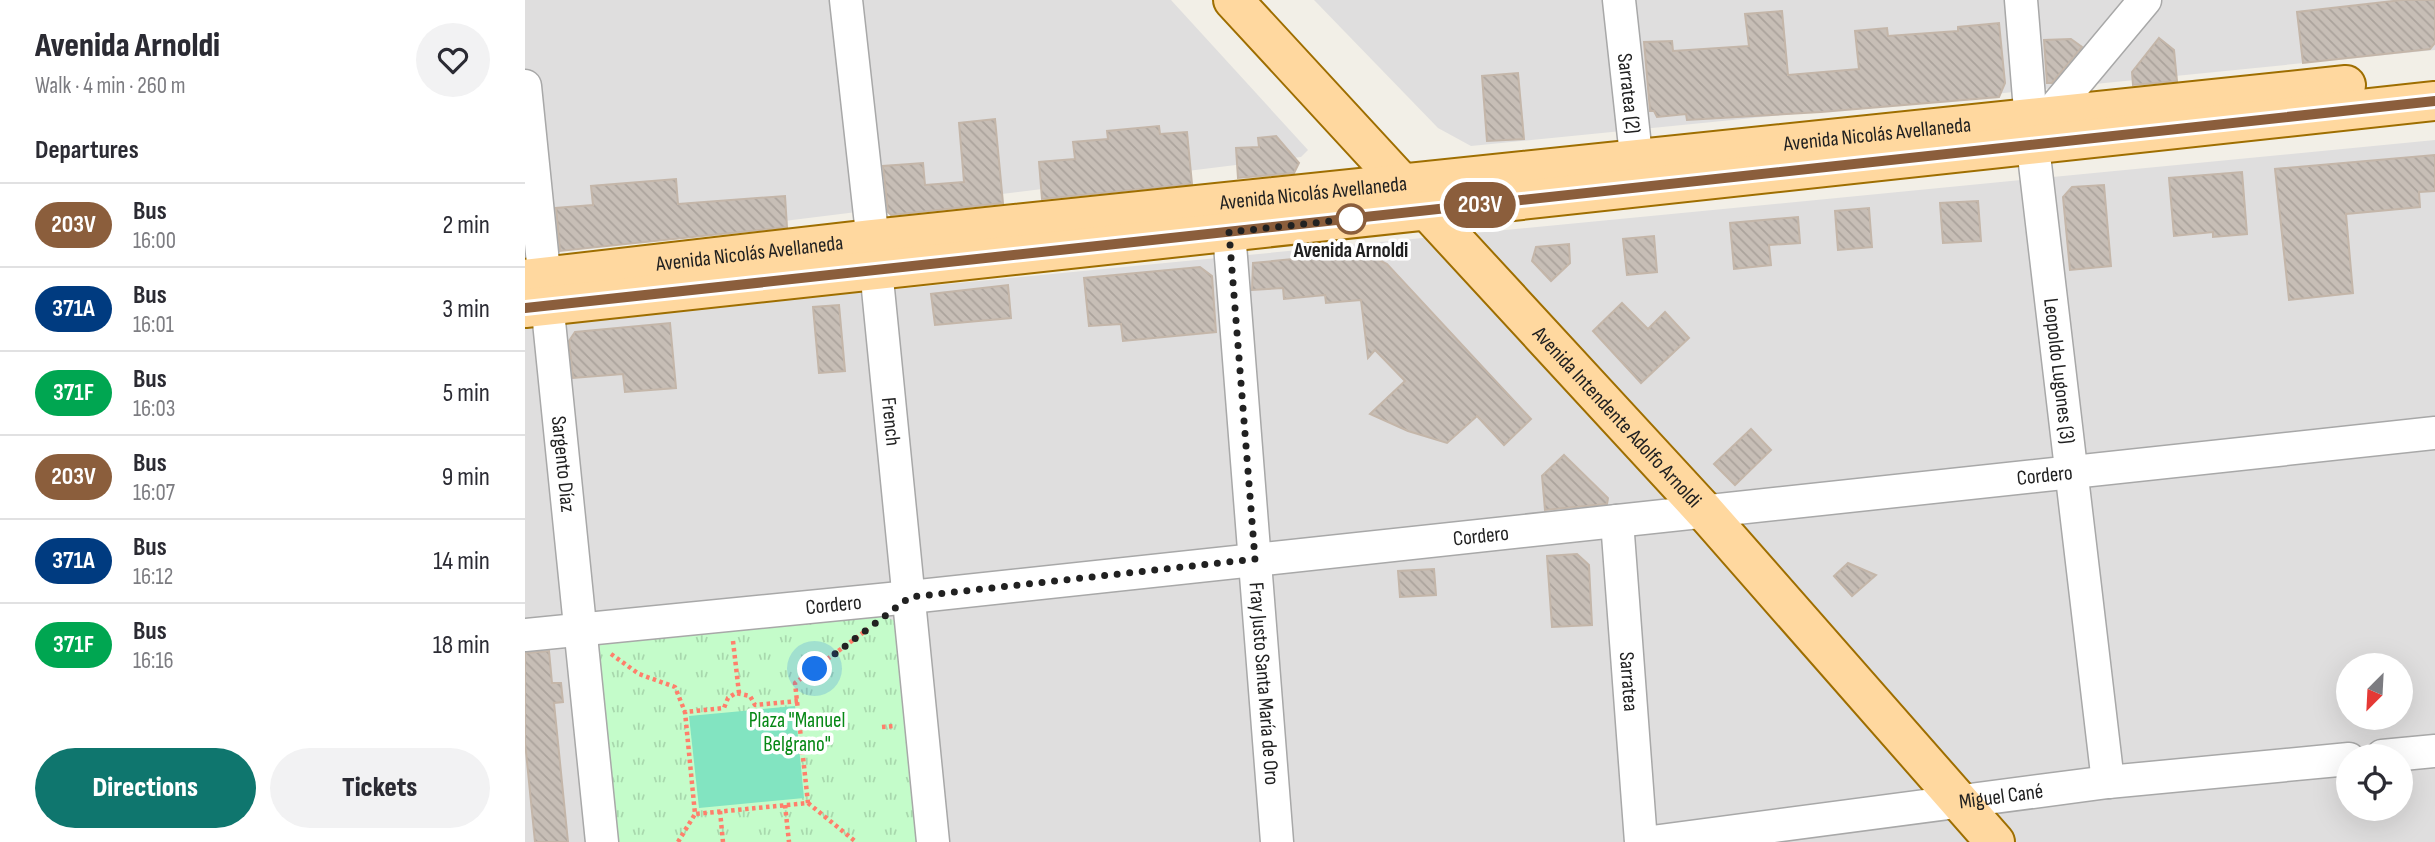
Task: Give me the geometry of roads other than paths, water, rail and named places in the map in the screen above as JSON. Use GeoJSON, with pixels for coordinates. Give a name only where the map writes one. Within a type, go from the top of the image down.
{"type":"FeatureCollection","features":[{"type":"Feature","properties":{"kind":"main road","name":"Avenida Intendente Adolfo Arnoldi"},"geometry":{"type":"LineString","coordinates":[[1233,0],[1705,512],[1995,842]]}},
{"type":"Feature","properties":{"kind":"main road","name":"Avenida Nicolás Avellaneda"},"geometry":{"type":"LineString","coordinates":[[536,293],[874,254],[1638,174],[2037,127],[2435,75]]}},
{"type":"Feature","properties":{"kind":"main road","name":"Avenida Nicolás Avellaneda"},"geometry":{"type":"LineString","coordinates":[[2037,127],[2435,101]]}},
{"type":"Feature","properties":{"kind":"main road","name":"Avenida Nicolás Avellaneda"},"geometry":{"type":"LineString","coordinates":[[874,254],[1229,232],[1415,197]]}},
{"type":"Feature","properties":{"kind":"street","name":"French"},"geometry":{"type":"LineString","coordinates":[[846,0],[910,597],[933,842]]}},
{"type":"Feature","properties":{"kind":"street","name":"Sarratea (2)"},"geometry":{"type":"LineString","coordinates":[[1619,0],[1638,174]]}},
{"type":"Feature","properties":{"kind":"street","name":"Leopoldo Lugones (3)"},"geometry":{"type":"LineString","coordinates":[[2021,0],[2037,127],[2069,473],[2108,782]]}},
{"type":"Feature","properties":{"kind":"street"},"geometry":{"type":"LineString","coordinates":[[2037,127],[2145,0]]}},
{"type":"Feature","properties":{"kind":"street","name":"Sargento Díaz"},"geometry":{"type":"LineString","coordinates":[[525,86],[536,293],[581,630],[602,842]]}},
{"type":"Feature","properties":{"kind":"street","name":"Fray Justo Santa María de Oro"},"geometry":{"type":"LineString","coordinates":[[1229,232],[1277,842]]}},
{"type":"Feature","properties":{"kind":"street","name":"Cordero"},"geometry":{"type":"LineString","coordinates":[[525,635],[910,597],[2435,433]]}},
{"type":"Feature","properties":{"kind":"street","name":"Sarratea"},"geometry":{"type":"LineString","coordinates":[[1617,521],[1641,842]]}},
{"type":"Feature","properties":{"kind":"street"},"geometry":{"type":"LineString","coordinates":[[2413,753],[2435,751]]}},
{"type":"Feature","properties":{"kind":"street","name":"Miguel Cané"},"geometry":{"type":"LineString","coordinates":[[1652,842],[2108,782],[2336,760]]}},
{"type":"Feature","properties":{"kind":"place","name":"Avenida Arnoldi"},"geometry":{"type":"Point","coordinates":[1351,219]}},
{"type":"Feature","properties":{"kind":"park label","name":"Plaza \"Manuel Belgrano\""},"geometry":{"type":"Point","coordinates":[797,732]}}]}
